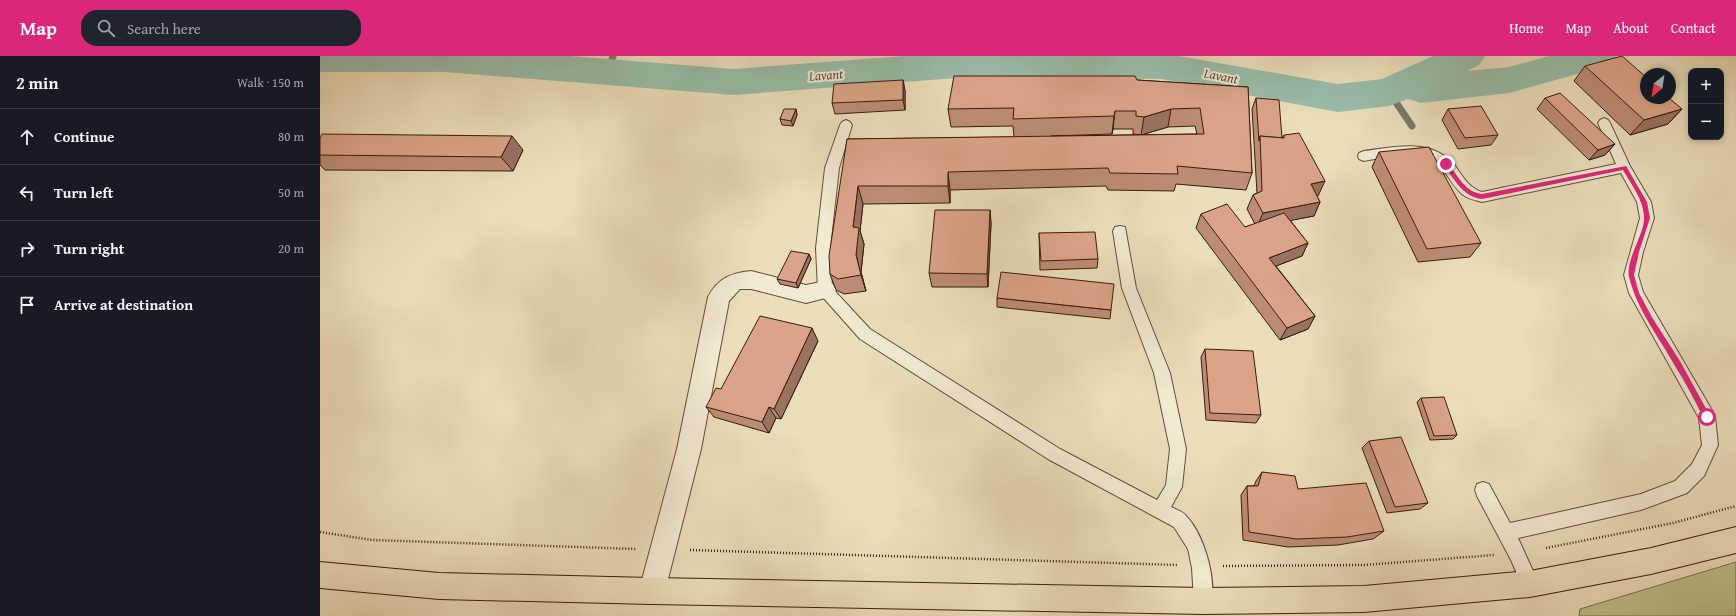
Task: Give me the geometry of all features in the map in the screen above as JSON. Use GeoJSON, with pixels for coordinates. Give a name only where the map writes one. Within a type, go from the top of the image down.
{"type":"FeatureCollection","features":[{"type":"Feature","properties":{"kind":"main road"},"geometry":{"type":"LineString","coordinates":[[320,575],[439,586],[652,592],[1203,601],[1364,599],[1530,584],[1651,561],[1736,540]]}},
{"type":"Feature","properties":{"kind":"street"},"geometry":{"type":"LineString","coordinates":[[652,592],[688,449],[719,297],[735,281],[751,280],[806,294],[825,290]]}},
{"type":"Feature","properties":{"kind":"lane"},"geometry":{"type":"LineString","coordinates":[[1505,532],[1641,502],[1681,487],[1698,470],[1710,445],[1707,417],[1636,293],[1631,275],[1636,252],[1648,218],[1644,202],[1624,168],[1604,123]]}},
{"type":"Feature","properties":{"kind":"lane"},"geometry":{"type":"LineString","coordinates":[[846,125],[832,168],[823,248],[825,290],[865,334],[1054,454],[1180,521],[1191,533],[1197,548],[1201,566],[1203,601]]}},
{"type":"Feature","properties":{"kind":"lane"},"geometry":{"type":"LineString","coordinates":[[1364,156],[1421,151],[1433,155],[1446,164],[1464,188],[1473,196],[1482,197],[1624,168]]}},
{"type":"Feature","properties":{"kind":"lane"},"geometry":{"type":"LineString","coordinates":[[1120,231],[1128,288],[1162,373],[1178,449],[1174,487],[1160,511]]}},
{"type":"Feature","properties":{"kind":"lane"},"geometry":{"type":"LineString","coordinates":[[1483,490],[1517,554],[1530,584]]}},
{"type":"Feature","properties":{"kind":"path"},"geometry":{"type":"LineString","coordinates":[[320,532],[372,540],[649,550],[663,549],[1201,566],[1364,565],[1517,554],[1673,523],[1736,506]]}},
{"type":"Feature","properties":{"kind":"green space"},"geometry":{"type":"Polygon","coordinates":[[[1736,562],[1736,616],[1579,616],[1580,609],[1736,562]]]}},
{"type":"Feature","properties":{"kind":"building"},"geometry":{"type":"Polygon","coordinates":[[[1622,56],[1640,72],[1640,104],[1676,104],[1682,109],[1644,120],[1585,66],[1622,56]]]}},
{"type":"Feature","properties":{"kind":"building"},"geometry":{"type":"Polygon","coordinates":[[[954,76],[1135,76],[1137,80],[1248,87],[1252,173],[1177,166],[1178,174],[1110,173],[1108,168],[948,172],[948,186],[858,186],[853,227],[859,228],[856,255],[861,275],[838,279],[830,274],[829,256],[847,139],[1204,134],[1200,108],[1171,109],[1144,117],[1136,116],[1136,111],[1115,111],[1114,116],[1013,119],[1014,108],[948,109],[954,76]]]}},
{"type":"Feature","properties":{"kind":"building"},"geometry":{"type":"Polygon","coordinates":[[[903,80],[903,100],[832,103],[834,84],[903,80]]]}},
{"type":"Feature","properties":{"kind":"building"},"geometry":{"type":"Polygon","coordinates":[[[1560,93],[1615,144],[1598,150],[1545,98],[1560,93]]]}},
{"type":"Feature","properties":{"kind":"building"},"geometry":{"type":"Polygon","coordinates":[[[1256,98],[1279,100],[1282,138],[1260,136],[1259,141],[1256,98]]]}},
{"type":"Feature","properties":{"kind":"building"},"geometry":{"type":"Polygon","coordinates":[[[1481,106],[1498,135],[1465,138],[1448,109],[1481,106]]]}},
{"type":"Feature","properties":{"kind":"building"},"geometry":{"type":"Polygon","coordinates":[[[784,109],[796,109],[791,121],[780,119],[784,109]]]}},
{"type":"Feature","properties":{"kind":"building"},"geometry":{"type":"Polygon","coordinates":[[[1299,133],[1325,181],[1311,184],[1320,202],[1263,213],[1253,195],[1262,191],[1260,136],[1284,138],[1284,135],[1299,133]]]}},
{"type":"Feature","properties":{"kind":"building"},"geometry":{"type":"Polygon","coordinates":[[[322,134],[512,136],[501,157],[320,155],[320,138],[322,134]]]}},
{"type":"Feature","properties":{"kind":"building"},"geometry":{"type":"Polygon","coordinates":[[[1429,147],[1481,243],[1427,249],[1379,152],[1429,147]]]}},
{"type":"Feature","properties":{"kind":"building"},"geometry":{"type":"Polygon","coordinates":[[[1227,204],[1245,227],[1284,213],[1308,243],[1269,258],[1315,316],[1287,328],[1201,214],[1227,204]]]}},
{"type":"Feature","properties":{"kind":"building"},"geometry":{"type":"Polygon","coordinates":[[[935,210],[990,210],[987,274],[929,273],[935,210]]]}},
{"type":"Feature","properties":{"kind":"building"},"geometry":{"type":"Polygon","coordinates":[[[1095,232],[1098,259],[1041,261],[1039,233],[1095,232]]]}},
{"type":"Feature","properties":{"kind":"building"},"geometry":{"type":"Polygon","coordinates":[[[791,251],[809,254],[796,283],[777,279],[791,251]]]}},
{"type":"Feature","properties":{"kind":"building"},"geometry":{"type":"Polygon","coordinates":[[[1001,272],[1114,284],[1111,310],[997,298],[1001,272]]]}},
{"type":"Feature","properties":{"kind":"building"},"geometry":{"type":"Polygon","coordinates":[[[760,316],[812,328],[774,409],[769,407],[762,422],[706,407],[716,388],[721,389],[760,316]]]}},
{"type":"Feature","properties":{"kind":"building"},"geometry":{"type":"Polygon","coordinates":[[[1205,349],[1253,351],[1261,415],[1210,413],[1205,349]]]}},
{"type":"Feature","properties":{"kind":"building"},"geometry":{"type":"Polygon","coordinates":[[[1444,397],[1457,435],[1434,436],[1421,398],[1444,397]]]}},
{"type":"Feature","properties":{"kind":"building"},"geometry":{"type":"Polygon","coordinates":[[[1401,437],[1428,503],[1395,507],[1369,441],[1401,437]]]}},
{"type":"Feature","properties":{"kind":"building"},"geometry":{"type":"Polygon","coordinates":[[[1262,472],[1295,476],[1298,489],[1366,483],[1384,531],[1347,537],[1296,539],[1249,532],[1247,486],[1258,486],[1262,472]]]}},
{"type":"Feature","properties":{"kind":"waterway"},"geometry":{"type":"LineString","coordinates":[[608,72],[613,56]]}},
{"type":"Feature","properties":{"kind":"waterway","name":"Lavant"},"geometry":{"type":"LineString","coordinates":[[320,59],[444,59],[733,82],[970,64],[1162,66],[1338,98],[1389,92],[1466,56]]}},
{"type":"Feature","properties":{"kind":"waterway"},"geometry":{"type":"LineString","coordinates":[[1421,89],[1509,80],[1597,56]]}},
{"type":"Feature","properties":{"kind":"waterway"},"geometry":{"type":"LineString","coordinates":[[1389,92],[1412,126]]}},
{"type":"Feature","properties":{"kind":"route"},"geometry":{"type":"LineString","coordinates":[[1446,164],[1464,188],[1473,196],[1482,197],[1624,168],[1644,202],[1648,218],[1636,252],[1631,275],[1636,293],[1707,417]]}}]}
